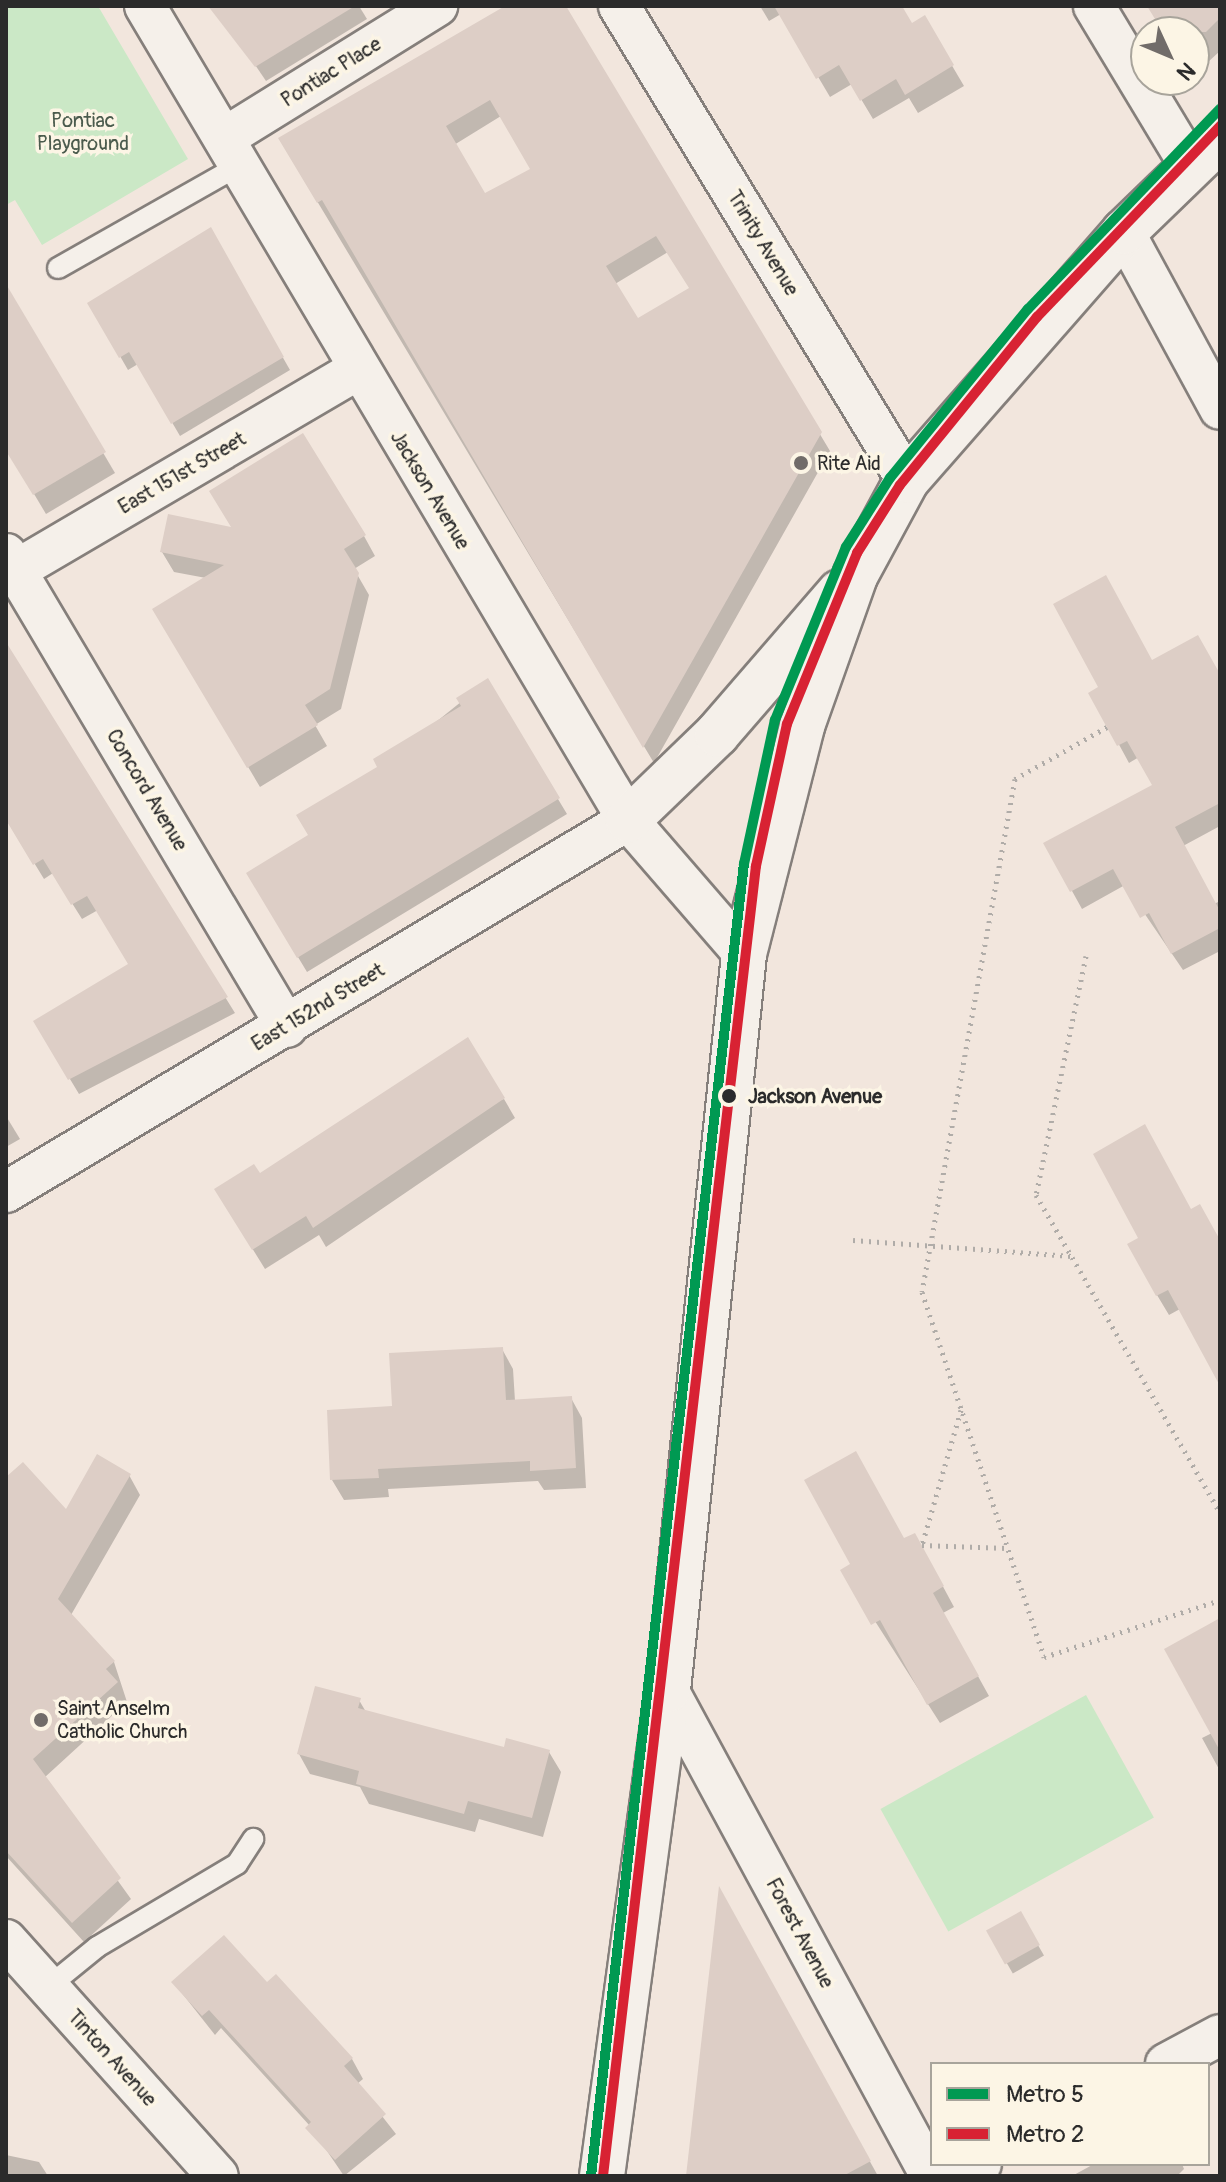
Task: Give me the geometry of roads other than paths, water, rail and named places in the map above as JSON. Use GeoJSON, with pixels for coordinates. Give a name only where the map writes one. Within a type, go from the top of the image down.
{"type":"FeatureCollection","features":[{"type":"Feature","properties":{"kind":"main road"},"geometry":{"type":"LineString","coordinates":[[602,2176],[668,1690],[744,954],[802,726],[855,576],[907,480],[1124,232],[1205,153]]}},
{"type":"Feature","properties":{"kind":"main road"},"geometry":{"type":"LineString","coordinates":[[628,820],[717,734],[855,576]]}},
{"type":"Feature","properties":{"kind":"street","name":"Jackson Avenue"},"geometry":{"type":"LineString","coordinates":[[145,6],[357,370],[628,820],[744,954]]}},
{"type":"Feature","properties":{"kind":"street","name":"Trinity Avenue"},"geometry":{"type":"LineString","coordinates":[[619,6],[907,480]]}},
{"type":"Feature","properties":{"kind":"street"},"geometry":{"type":"LineString","coordinates":[[1094,6],[1205,153]]}},
{"type":"Feature","properties":{"kind":"street","name":"Pontiac Place"},"geometry":{"type":"LineString","coordinates":[[232,152],[426,9]]}},
{"type":"Feature","properties":{"kind":"street"},"geometry":{"type":"LineString","coordinates":[[1124,232],[1220,409]]}},
{"type":"Feature","properties":{"kind":"street","name":"East 151st Street"},"geometry":{"type":"LineString","coordinates":[[9,567],[357,370]]}},
{"type":"Feature","properties":{"kind":"street","name":"Concord Avenue"},"geometry":{"type":"LineString","coordinates":[[9,567],[287,1027]]}},
{"type":"Feature","properties":{"kind":"street","name":"East 152nd Street"},"geometry":{"type":"LineString","coordinates":[[6,1192],[287,1027],[628,820]]}},
{"type":"Feature","properties":{"kind":"street","name":"Forest Avenue"},"geometry":{"type":"LineString","coordinates":[[668,1690],[931,2176]]}},
{"type":"Feature","properties":{"kind":"street","name":"Tinton Avenue"},"geometry":{"type":"LineString","coordinates":[[6,1940],[218,2176]]}},
{"type":"Feature","properties":{"kind":"street"},"geometry":{"type":"LineString","coordinates":[[1170,2062],[1220,2035]]}},
{"type":"Feature","properties":{"kind":"street"},"geometry":{"type":"LineString","coordinates":[[959,2176],[977,2166]]}},
{"type":"Feature","properties":{"kind":"lane"},"geometry":{"type":"LineString","coordinates":[[58,268],[232,152]]}},
{"type":"Feature","properties":{"kind":"lane"},"geometry":{"type":"LineString","coordinates":[[48,1987],[97,1947],[237,1864],[253,1839]]}},
{"type":"Feature","properties":{"kind":"metro line","name":"5"},"geometry":{"type":"LineString","coordinates":[[591,2176],[744,864],[775,720],[846,547],[890,478],[1028,309],[1220,109]]}},
{"type":"Feature","properties":{"kind":"metro line","name":"2"},"geometry":{"type":"LineString","coordinates":[[603,2176],[756,866],[787,724],[857,553],[900,485],[1037,317],[1220,126]]}},
{"type":"Feature","properties":{"kind":"place","name":"Rite Aid"},"geometry":{"type":"Point","coordinates":[801,463]}},
{"type":"Feature","properties":{"kind":"place","name":"Jackson Avenue"},"geometry":{"type":"Point","coordinates":[729,1096]}},
{"type":"Feature","properties":{"kind":"place","name":"Saint Anselm Catholic Church"},"geometry":{"type":"Point","coordinates":[41,1720]}},
{"type":"Feature","properties":{"kind":"park label","name":"Pontiac Playground"},"geometry":{"type":"Point","coordinates":[83,132]}}]}
